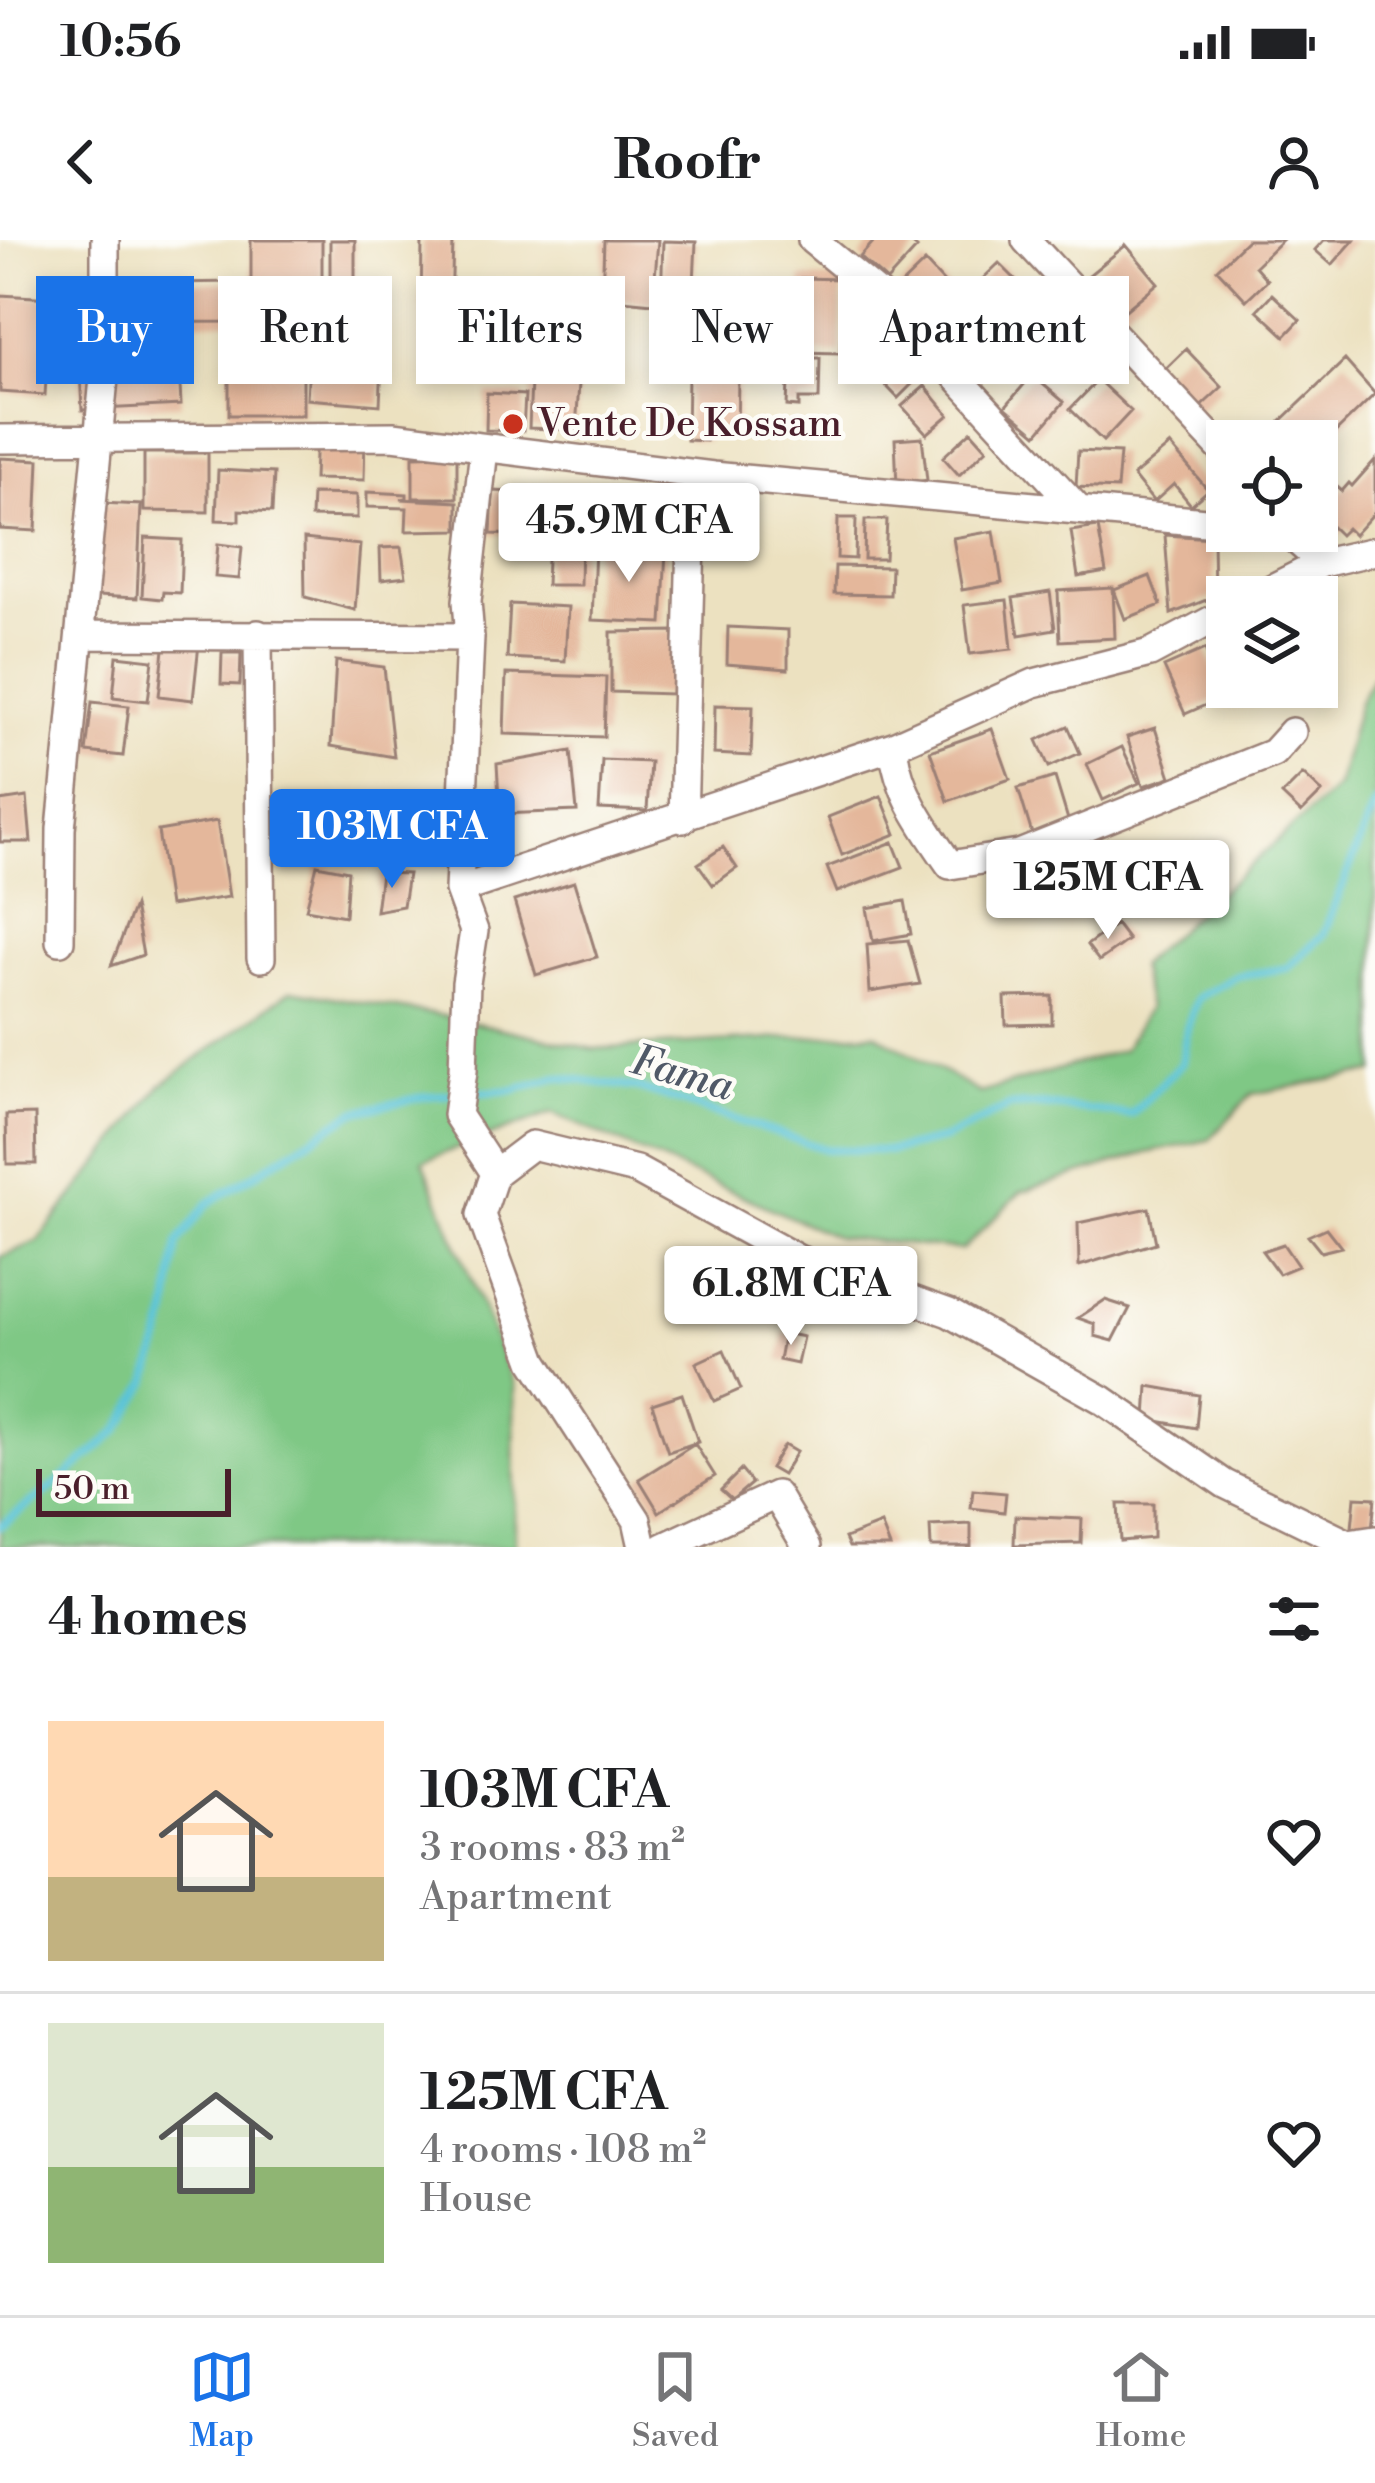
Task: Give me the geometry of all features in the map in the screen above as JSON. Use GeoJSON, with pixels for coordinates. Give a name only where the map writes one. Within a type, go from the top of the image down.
{"type":"FeatureCollection","features":[{"type":"Feature","properties":{"kind":"street"},"geometry":{"type":"LineString","coordinates":[[60,941],[61,829],[105,368],[105,240]]}},
{"type":"Feature","properties":{"kind":"street"},"geometry":{"type":"LineString","coordinates":[[812,240],[888,302],[1078,510]]}},
{"type":"Feature","properties":{"kind":"street"},"geometry":{"type":"LineString","coordinates":[[1026,240],[1206,433]]}},
{"type":"Feature","properties":{"kind":"street"},"geometry":{"type":"LineString","coordinates":[[0,439],[393,436],[713,476],[1206,522]]}},
{"type":"Feature","properties":{"kind":"street"},"geometry":{"type":"LineString","coordinates":[[484,448],[467,602],[470,637],[459,890],[474,931],[457,1115],[495,1173]]}},
{"type":"Feature","properties":{"kind":"street"},"geometry":{"type":"LineString","coordinates":[[683,819],[691,542],[713,476]]}},
{"type":"Feature","properties":{"kind":"street"},"geometry":{"type":"LineString","coordinates":[[1295,576],[1322,562],[1375,551]]}},
{"type":"Feature","properties":{"kind":"street"},"geometry":{"type":"LineString","coordinates":[[1310,552],[1322,562]]}},
{"type":"Feature","properties":{"kind":"street"},"geometry":{"type":"LineString","coordinates":[[459,890],[893,746],[1034,683],[1150,653],[1206,623]]}},
{"type":"Feature","properties":{"kind":"street"},"geometry":{"type":"LineString","coordinates":[[258,634],[261,958]]}},
{"type":"Feature","properties":{"kind":"street"},"geometry":{"type":"LineString","coordinates":[[80,635],[470,637]]}},
{"type":"Feature","properties":{"kind":"street"},"geometry":{"type":"LineString","coordinates":[[893,746],[910,805],[950,865],[1019,854],[1273,753],[1292,732]]}},
{"type":"Feature","properties":{"kind":"street"},"geometry":{"type":"LineString","coordinates":[[644,1547],[637,1520],[534,1361],[481,1215],[495,1173],[532,1145],[636,1169],[798,1259],[949,1313],[1103,1400],[1226,1484],[1348,1544],[1375,1540]]}},
{"type":"Feature","properties":{"kind":"street"},"geometry":{"type":"LineString","coordinates":[[664,1547],[776,1495],[807,1547]]}},
{"type":"Feature","properties":{"kind":"green space"},"geometry":{"type":"Polygon","coordinates":[[[1375,673],[1375,1072],[1252,1094],[1209,1140],[1147,1153],[1021,1192],[962,1250],[836,1237],[552,1113],[423,1161],[514,1386],[515,1547],[0,1547],[0,1257],[37,1242],[160,1086],[291,990],[594,1049],[875,1033],[980,1093],[1123,1050],[1148,1008],[1139,965],[1337,787],[1359,702],[1375,673]]]}},
{"type":"Feature","properties":{"kind":"building"},"geometry":{"type":"Polygon","coordinates":[[[251,240],[322,240],[322,276],[251,276],[251,240]]]}},
{"type":"Feature","properties":{"kind":"building"},"geometry":{"type":"Polygon","coordinates":[[[330,240],[355,240],[355,276],[330,276],[330,240]]]}},
{"type":"Feature","properties":{"kind":"building"},"geometry":{"type":"Polygon","coordinates":[[[604,240],[658,240],[655,276],[649,276],[649,303],[625,300],[625,276],[603,276],[604,240]]]}},
{"type":"Feature","properties":{"kind":"building"},"geometry":{"type":"Polygon","coordinates":[[[875,240],[908,240],[917,248],[892,276],[881,276],[860,257],[875,240]]]}},
{"type":"Feature","properties":{"kind":"building"},"geometry":{"type":"Polygon","coordinates":[[[1247,240],[1282,240],[1255,266],[1267,280],[1246,300],[1217,269],[1247,240]]]}},
{"type":"Feature","properties":{"kind":"building"},"geometry":{"type":"Polygon","coordinates":[[[1324,240],[1354,240],[1332,265],[1315,250],[1324,240]]]}},
{"type":"Feature","properties":{"kind":"building"},"geometry":{"type":"Polygon","coordinates":[[[422,241],[453,242],[452,276],[421,276],[422,241]]]}},
{"type":"Feature","properties":{"kind":"building"},"geometry":{"type":"Polygon","coordinates":[[[663,241],[696,242],[694,276],[662,276],[663,241]]]}},
{"type":"Feature","properties":{"kind":"building"},"geometry":{"type":"Polygon","coordinates":[[[1126,245],[1158,283],[1129,307],[1129,276],[1089,275],[1126,245]]]}},
{"type":"Feature","properties":{"kind":"building"},"geometry":{"type":"Polygon","coordinates":[[[925,262],[938,276],[911,276],[925,262]]]}},
{"type":"Feature","properties":{"kind":"building"},"geometry":{"type":"Polygon","coordinates":[[[999,263],[1012,276],[986,276],[999,263]]]}},
{"type":"Feature","properties":{"kind":"building"},"geometry":{"type":"Polygon","coordinates":[[[814,278],[838,279],[838,353],[814,352],[814,278]]]}},
{"type":"Feature","properties":{"kind":"building"},"geometry":{"type":"Polygon","coordinates":[[[218,282],[218,322],[194,322],[194,283],[218,282]]]}},
{"type":"Feature","properties":{"kind":"building"},"geometry":{"type":"Polygon","coordinates":[[[1272,294],[1300,320],[1285,336],[1257,310],[1272,294]]]}},
{"type":"Feature","properties":{"kind":"building"},"geometry":{"type":"Polygon","coordinates":[[[0,295],[36,297],[36,384],[46,384],[45,395],[0,392],[0,295]]]}},
{"type":"Feature","properties":{"kind":"building"},"geometry":{"type":"Polygon","coordinates":[[[1186,349],[1222,387],[1195,412],[1159,375],[1186,349]]]}},
{"type":"Feature","properties":{"kind":"building"},"geometry":{"type":"Polygon","coordinates":[[[814,358],[820,358],[819,399],[799,399],[799,407],[787,406],[788,384],[814,384],[814,358]]]}},
{"type":"Feature","properties":{"kind":"building"},"geometry":{"type":"Polygon","coordinates":[[[1345,360],[1375,394],[1338,430],[1338,420],[1282,420],[1345,360]]]}},
{"type":"Feature","properties":{"kind":"building"},"geometry":{"type":"Polygon","coordinates":[[[81,384],[180,384],[181,405],[82,410],[81,384]]]}},
{"type":"Feature","properties":{"kind":"building"},"geometry":{"type":"Polygon","coordinates":[[[229,384],[303,384],[303,415],[229,415],[229,384]]]}},
{"type":"Feature","properties":{"kind":"building"},"geometry":{"type":"Polygon","coordinates":[[[308,384],[381,384],[380,405],[307,399],[308,384]]]}},
{"type":"Feature","properties":{"kind":"building"},"geometry":{"type":"Polygon","coordinates":[[[531,384],[579,384],[576,430],[529,428],[531,384]]]}},
{"type":"Feature","properties":{"kind":"building"},"geometry":{"type":"Polygon","coordinates":[[[688,384],[738,384],[737,436],[687,440],[688,384]]]}},
{"type":"Feature","properties":{"kind":"building"},"geometry":{"type":"Polygon","coordinates":[[[884,384],[912,384],[898,398],[884,384]]]}},
{"type":"Feature","properties":{"kind":"building"},"geometry":{"type":"Polygon","coordinates":[[[1024,384],[1043,384],[1064,402],[1037,434],[1005,407],[1024,384]]]}},
{"type":"Feature","properties":{"kind":"building"},"geometry":{"type":"Polygon","coordinates":[[[1094,384],[1102,384],[1131,411],[1103,441],[1070,409],[1094,384]]]}},
{"type":"Feature","properties":{"kind":"building"},"geometry":{"type":"Polygon","coordinates":[[[925,386],[949,415],[927,434],[902,406],[925,386]]]}},
{"type":"Feature","properties":{"kind":"building"},"geometry":{"type":"Polygon","coordinates":[[[487,393],[525,395],[523,431],[486,430],[487,393]]]}},
{"type":"Feature","properties":{"kind":"building"},"geometry":{"type":"Polygon","coordinates":[[[971,431],[987,449],[959,475],[943,457],[971,431]]]}},
{"type":"Feature","properties":{"kind":"building"},"geometry":{"type":"Polygon","coordinates":[[[316,432],[365,434],[364,480],[314,479],[316,432]]]}},
{"type":"Feature","properties":{"kind":"building"},"geometry":{"type":"Polygon","coordinates":[[[922,437],[927,480],[897,486],[895,439],[922,437]]]}},
{"type":"Feature","properties":{"kind":"building"},"geometry":{"type":"Polygon","coordinates":[[[1170,445],[1206,492],[1191,505],[1174,484],[1154,502],[1133,476],[1170,445]]]}},
{"type":"Feature","properties":{"kind":"building"},"geometry":{"type":"Polygon","coordinates":[[[1078,451],[1120,453],[1117,489],[1076,487],[1078,451]]]}},
{"type":"Feature","properties":{"kind":"building"},"geometry":{"type":"Polygon","coordinates":[[[144,453],[208,453],[208,512],[144,511],[144,453]]]}},
{"type":"Feature","properties":{"kind":"building"},"geometry":{"type":"Polygon","coordinates":[[[457,455],[457,498],[413,498],[413,456],[457,455]]]}},
{"type":"Feature","properties":{"kind":"building"},"geometry":{"type":"Polygon","coordinates":[[[0,458],[39,460],[36,531],[0,529],[0,458]]]}},
{"type":"Feature","properties":{"kind":"building"},"geometry":{"type":"Polygon","coordinates":[[[1375,460],[1375,512],[1354,535],[1347,528],[1340,535],[1338,487],[1342,491],[1349,483],[1352,486],[1375,460]]]}},
{"type":"Feature","properties":{"kind":"building"},"geometry":{"type":"Polygon","coordinates":[[[218,470],[274,473],[272,512],[239,510],[239,521],[216,520],[218,470]]]}},
{"type":"Feature","properties":{"kind":"building"},"geometry":{"type":"Polygon","coordinates":[[[493,491],[550,494],[548,535],[581,536],[580,585],[546,585],[548,536],[491,534],[493,491]]]}},
{"type":"Feature","properties":{"kind":"building"},"geometry":{"type":"Polygon","coordinates":[[[367,492],[458,502],[458,530],[406,531],[407,508],[367,507],[367,492]]]}},
{"type":"Feature","properties":{"kind":"building"},"geometry":{"type":"Polygon","coordinates":[[[312,494],[357,495],[357,518],[311,517],[312,494]]]}},
{"type":"Feature","properties":{"kind":"building"},"geometry":{"type":"Polygon","coordinates":[[[80,502],[141,505],[137,598],[76,595],[80,502]]]}},
{"type":"Feature","properties":{"kind":"building"},"geometry":{"type":"Polygon","coordinates":[[[838,518],[856,518],[855,559],[837,558],[838,518]]]}},
{"type":"Feature","properties":{"kind":"building"},"geometry":{"type":"Polygon","coordinates":[[[865,520],[887,520],[885,559],[864,559],[865,520]]]}},
{"type":"Feature","properties":{"kind":"building"},"geometry":{"type":"Polygon","coordinates":[[[1098,527],[1106,572],[1078,577],[1071,531],[1098,527]]]}},
{"type":"Feature","properties":{"kind":"building"},"geometry":{"type":"Polygon","coordinates":[[[994,531],[1002,583],[962,590],[953,538],[994,531]]]}},
{"type":"Feature","properties":{"kind":"building"},"geometry":{"type":"Polygon","coordinates":[[[1165,535],[1206,538],[1206,552],[1213,552],[1214,576],[1206,576],[1206,600],[1171,614],[1165,535]]]}},
{"type":"Feature","properties":{"kind":"building"},"geometry":{"type":"Polygon","coordinates":[[[145,538],[182,540],[180,593],[163,592],[162,599],[142,597],[145,538]]]}},
{"type":"Feature","properties":{"kind":"building"},"geometry":{"type":"Polygon","coordinates":[[[304,539],[360,545],[355,610],[305,597],[304,539]]]}},
{"type":"Feature","properties":{"kind":"building"},"geometry":{"type":"Polygon","coordinates":[[[218,544],[242,547],[239,579],[215,577],[218,544]]]}},
{"type":"Feature","properties":{"kind":"building"},"geometry":{"type":"Polygon","coordinates":[[[401,547],[406,577],[381,580],[380,548],[401,547]]]}},
{"type":"Feature","properties":{"kind":"building"},"geometry":{"type":"Polygon","coordinates":[[[595,548],[666,551],[662,623],[592,620],[595,548]]]}},
{"type":"Feature","properties":{"kind":"building"},"geometry":{"type":"Polygon","coordinates":[[[835,566],[891,567],[890,595],[834,594],[835,566]]]}},
{"type":"Feature","properties":{"kind":"building"},"geometry":{"type":"Polygon","coordinates":[[[1150,576],[1161,605],[1125,619],[1114,590],[1150,576]]]}},
{"type":"Feature","properties":{"kind":"building"},"geometry":{"type":"Polygon","coordinates":[[[1113,588],[1115,638],[1060,641],[1058,591],[1113,588]]]}},
{"type":"Feature","properties":{"kind":"building"},"geometry":{"type":"Polygon","coordinates":[[[1050,592],[1055,629],[1019,635],[1013,598],[1050,592]]]}},
{"type":"Feature","properties":{"kind":"building"},"geometry":{"type":"Polygon","coordinates":[[[1007,600],[1012,649],[970,654],[964,605],[1007,600]]]}},
{"type":"Feature","properties":{"kind":"building"},"geometry":{"type":"Polygon","coordinates":[[[510,604],[568,607],[565,661],[507,658],[510,604]]]}},
{"type":"Feature","properties":{"kind":"building"},"geometry":{"type":"Polygon","coordinates":[[[167,621],[201,625],[193,700],[159,696],[167,621]]]}},
{"type":"Feature","properties":{"kind":"building"},"geometry":{"type":"Polygon","coordinates":[[[728,627],[788,630],[788,669],[727,664],[728,627]]]}},
{"type":"Feature","properties":{"kind":"building"},"geometry":{"type":"Polygon","coordinates":[[[674,631],[672,694],[611,692],[611,632],[674,631]]]}},
{"type":"Feature","properties":{"kind":"building"},"geometry":{"type":"Polygon","coordinates":[[[1205,649],[1206,705],[1185,714],[1164,667],[1205,649]]]}},
{"type":"Feature","properties":{"kind":"building"},"geometry":{"type":"Polygon","coordinates":[[[222,653],[241,653],[240,685],[221,684],[222,653]]]}},
{"type":"Feature","properties":{"kind":"building"},"geometry":{"type":"Polygon","coordinates":[[[117,656],[153,660],[148,701],[113,697],[117,656]]]}},
{"type":"Feature","properties":{"kind":"building"},"geometry":{"type":"Polygon","coordinates":[[[336,661],[384,667],[394,757],[331,746],[336,661]]]}},
{"type":"Feature","properties":{"kind":"building"},"geometry":{"type":"Polygon","coordinates":[[[506,674],[606,677],[604,737],[504,734],[506,674]]]}},
{"type":"Feature","properties":{"kind":"building"},"geometry":{"type":"Polygon","coordinates":[[[92,702],[129,706],[123,756],[86,752],[92,702]]]}},
{"type":"Feature","properties":{"kind":"building"},"geometry":{"type":"Polygon","coordinates":[[[715,705],[753,706],[751,756],[714,754],[715,705]]]}},
{"type":"Feature","properties":{"kind":"building"},"geometry":{"type":"Polygon","coordinates":[[[1068,726],[1080,753],[1049,767],[1037,740],[1068,726]]]}},
{"type":"Feature","properties":{"kind":"building"},"geometry":{"type":"Polygon","coordinates":[[[1155,728],[1171,777],[1143,786],[1127,737],[1155,728]]]}},
{"type":"Feature","properties":{"kind":"building"},"geometry":{"type":"Polygon","coordinates":[[[992,729],[1010,779],[948,801],[930,751],[992,729]]]}},
{"type":"Feature","properties":{"kind":"building"},"geometry":{"type":"Polygon","coordinates":[[[1122,747],[1139,783],[1103,800],[1087,764],[1122,747]]]}},
{"type":"Feature","properties":{"kind":"building"},"geometry":{"type":"Polygon","coordinates":[[[571,751],[577,811],[500,814],[497,764],[571,751]]]}},
{"type":"Feature","properties":{"kind":"building"},"geometry":{"type":"Polygon","coordinates":[[[602,760],[650,762],[647,811],[599,809],[602,760]]]}},
{"type":"Feature","properties":{"kind":"building"},"geometry":{"type":"Polygon","coordinates":[[[1303,774],[1322,792],[1301,813],[1282,795],[1303,774]]]}},
{"type":"Feature","properties":{"kind":"building"},"geometry":{"type":"Polygon","coordinates":[[[1055,777],[1069,823],[1032,834],[1018,788],[1055,777]]]}},
{"type":"Feature","properties":{"kind":"building"},"geometry":{"type":"Polygon","coordinates":[[[881,796],[896,834],[842,855],[828,817],[881,796]]]}},
{"type":"Feature","properties":{"kind":"building"},"geometry":{"type":"Polygon","coordinates":[[[27,797],[31,842],[0,842],[0,801],[27,797]]]}},
{"type":"Feature","properties":{"kind":"building"},"geometry":{"type":"Polygon","coordinates":[[[217,821],[229,897],[169,906],[158,831],[217,821]]]}},
{"type":"Feature","properties":{"kind":"building"},"geometry":{"type":"Polygon","coordinates":[[[893,842],[903,867],[837,892],[827,867],[893,842]]]}},
{"type":"Feature","properties":{"kind":"building"},"geometry":{"type":"Polygon","coordinates":[[[1167,846],[1185,880],[1149,898],[1131,864],[1167,846]]]}},
{"type":"Feature","properties":{"kind":"building"},"geometry":{"type":"Polygon","coordinates":[[[723,847],[737,868],[713,885],[698,864],[723,847]]]}},
{"type":"Feature","properties":{"kind":"building"},"geometry":{"type":"Polygon","coordinates":[[[317,865],[348,871],[345,916],[306,909],[317,865]]]}},
{"type":"Feature","properties":{"kind":"building"},"geometry":{"type":"Polygon","coordinates":[[[381,873],[408,874],[403,906],[376,911],[381,873]]]}},
{"type":"Feature","properties":{"kind":"building"},"geometry":{"type":"Polygon","coordinates":[[[574,882],[597,957],[536,975],[514,901],[574,882]]]}},
{"type":"Feature","properties":{"kind":"building"},"geometry":{"type":"Polygon","coordinates":[[[905,901],[911,934],[873,941],[867,908],[905,901]]]}},
{"type":"Feature","properties":{"kind":"building"},"geometry":{"type":"Polygon","coordinates":[[[134,906],[143,955],[111,966],[134,906]]]}},
{"type":"Feature","properties":{"kind":"building"},"geometry":{"type":"Polygon","coordinates":[[[1116,924],[1128,940],[1099,961],[1087,945],[1116,924]]]}},
{"type":"Feature","properties":{"kind":"building"},"geometry":{"type":"Polygon","coordinates":[[[908,940],[920,984],[870,992],[867,944],[908,940]]]}},
{"type":"Feature","properties":{"kind":"building"},"geometry":{"type":"Polygon","coordinates":[[[1052,996],[1052,1024],[1006,1025],[1005,997],[1052,996]]]}},
{"type":"Feature","properties":{"kind":"building"},"geometry":{"type":"Polygon","coordinates":[[[35,1114],[36,1164],[7,1164],[6,1115],[35,1114]]]}},
{"type":"Feature","properties":{"kind":"building"},"geometry":{"type":"Polygon","coordinates":[[[1149,1208],[1156,1243],[1079,1266],[1078,1223],[1149,1208]]]}},
{"type":"Feature","properties":{"kind":"building"},"geometry":{"type":"Polygon","coordinates":[[[1326,1228],[1341,1247],[1321,1252],[1308,1236],[1326,1228]]]}},
{"type":"Feature","properties":{"kind":"building"},"geometry":{"type":"Polygon","coordinates":[[[1283,1244],[1298,1266],[1279,1274],[1262,1251],[1283,1244]]]}},
{"type":"Feature","properties":{"kind":"building"},"geometry":{"type":"Polygon","coordinates":[[[1105,1300],[1130,1308],[1113,1341],[1095,1336],[1095,1324],[1078,1318],[1105,1300]]]}},
{"type":"Feature","properties":{"kind":"building"},"geometry":{"type":"Polygon","coordinates":[[[784,1333],[803,1337],[797,1364],[779,1360],[784,1333]]]}},
{"type":"Feature","properties":{"kind":"building"},"geometry":{"type":"Polygon","coordinates":[[[724,1350],[741,1389],[714,1401],[696,1363],[724,1350]]]}},
{"type":"Feature","properties":{"kind":"building"},"geometry":{"type":"Polygon","coordinates":[[[1148,1386],[1199,1395],[1196,1428],[1146,1419],[1148,1386]]]}},
{"type":"Feature","properties":{"kind":"building"},"geometry":{"type":"Polygon","coordinates":[[[682,1394],[698,1442],[668,1452],[652,1404],[682,1394]]]}},
{"type":"Feature","properties":{"kind":"building"},"geometry":{"type":"Polygon","coordinates":[[[695,1444],[715,1476],[659,1512],[639,1479],[695,1444]]]}},
{"type":"Feature","properties":{"kind":"building"},"geometry":{"type":"Polygon","coordinates":[[[784,1445],[796,1452],[782,1475],[770,1468],[784,1445]]]}},
{"type":"Feature","properties":{"kind":"building"},"geometry":{"type":"Polygon","coordinates":[[[741,1470],[752,1483],[732,1500],[721,1490],[741,1470]]]}},
{"type":"Feature","properties":{"kind":"building"},"geometry":{"type":"Polygon","coordinates":[[[973,1490],[1006,1493],[1004,1512],[971,1508],[973,1490]]]}},
{"type":"Feature","properties":{"kind":"building"},"geometry":{"type":"Polygon","coordinates":[[[1355,1497],[1375,1498],[1372,1530],[1352,1528],[1355,1497]]]}},
{"type":"Feature","properties":{"kind":"building"},"geometry":{"type":"Polygon","coordinates":[[[1118,1504],[1153,1504],[1153,1538],[1120,1541],[1118,1504]]]}},
{"type":"Feature","properties":{"kind":"building"},"geometry":{"type":"Polygon","coordinates":[[[1015,1516],[1082,1519],[1081,1543],[1014,1545],[1015,1516]]]}},
{"type":"Feature","properties":{"kind":"building"},"geometry":{"type":"Polygon","coordinates":[[[881,1524],[890,1547],[849,1547],[845,1538],[881,1524]]]}},
{"type":"Feature","properties":{"kind":"building"},"geometry":{"type":"Polygon","coordinates":[[[971,1524],[971,1547],[931,1547],[930,1526],[971,1524]]]}},
{"type":"Feature","properties":{"kind":"waterway","name":"Fama"},"geometry":{"type":"LineString","coordinates":[[0,1526],[118,1431],[148,1382],[168,1314],[178,1243],[207,1204],[354,1112],[427,1096],[514,1090],[557,1077],[638,1088],[825,1149],[891,1151],[944,1139],[1010,1106],[1131,1115],[1182,1063],[1197,998],[1237,976],[1287,968],[1323,935],[1375,803]]}},
{"type":"Feature","properties":{"kind":"place","name":"Vente De Kossam"},"geometry":{"type":"Point","coordinates":[513,424]}}]}
